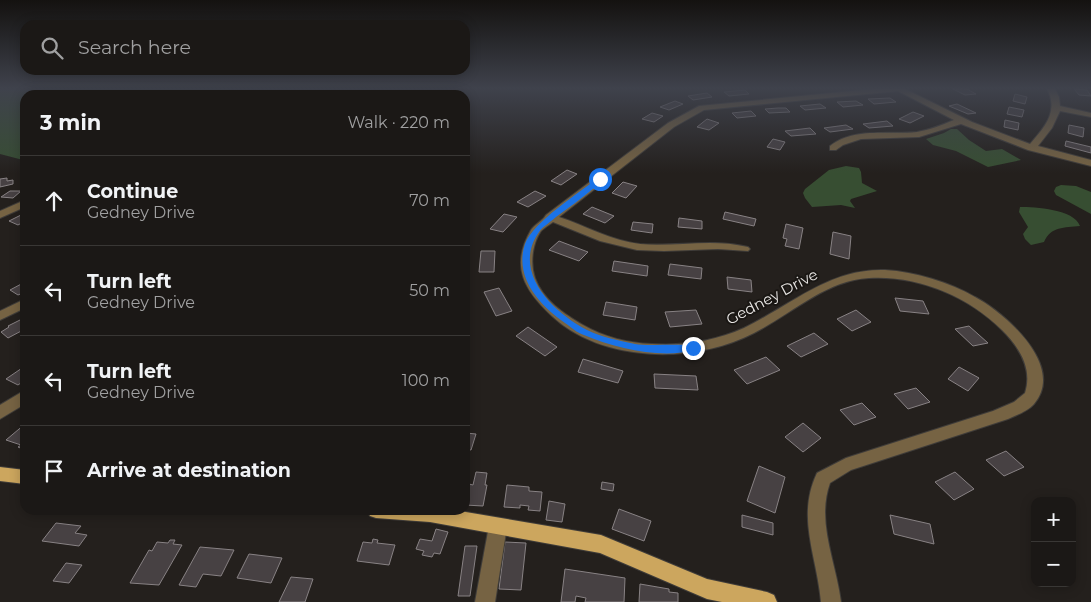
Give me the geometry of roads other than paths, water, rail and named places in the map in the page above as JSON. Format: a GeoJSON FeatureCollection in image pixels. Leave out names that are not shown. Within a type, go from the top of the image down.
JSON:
{"type":"FeatureCollection","features":[{"type":"Feature","properties":{"kind":"main road"},"geometry":{"type":"LineString","coordinates":[[0,474],[20,476]]}},
{"type":"Feature","properties":{"kind":"main road"},"geometry":{"type":"LineString","coordinates":[[436,515],[601,544],[706,589],[768,602]]}},
{"type":"Feature","properties":{"kind":"street","name":"Gedney Drive"},"geometry":{"type":"LineString","coordinates":[[685,117],[550,217],[537,229],[529,242],[525,260],[532,284],[550,309],[567,322],[585,333],[610,342],[636,348],[666,350],[693,348],[746,332],[837,281],[864,274],[884,274],[914,278],[939,285],[980,305],[994,314],[1027,350],[1034,369],[1035,386],[1027,402],[1002,414],[846,465],[823,478],[816,497],[815,522],[831,602]]}},
{"type":"Feature","properties":{"kind":"street"},"geometry":{"type":"LineString","coordinates":[[953,117],[1031,148],[1091,163]]}},
{"type":"Feature","properties":{"kind":"street"},"geometry":{"type":"LineString","coordinates":[[1031,148],[1053,117]]}},
{"type":"Feature","properties":{"kind":"street"},"geometry":{"type":"LineString","coordinates":[[833,148],[836,144],[851,139],[919,134],[960,121]]}},
{"type":"Feature","properties":{"kind":"street"},"geometry":{"type":"LineString","coordinates":[[0,215],[20,205]]}},
{"type":"Feature","properties":{"kind":"street"},"geometry":{"type":"LineString","coordinates":[[550,217],[604,238],[638,247],[730,245],[744,249]]}},
{"type":"Feature","properties":{"kind":"street"},"geometry":{"type":"LineString","coordinates":[[0,316],[20,306]]}},
{"type":"Feature","properties":{"kind":"street"},"geometry":{"type":"LineString","coordinates":[[0,413],[20,399]]}},
{"type":"Feature","properties":{"kind":"street"},"geometry":{"type":"LineString","coordinates":[[485,602],[498,526]]}}]}
